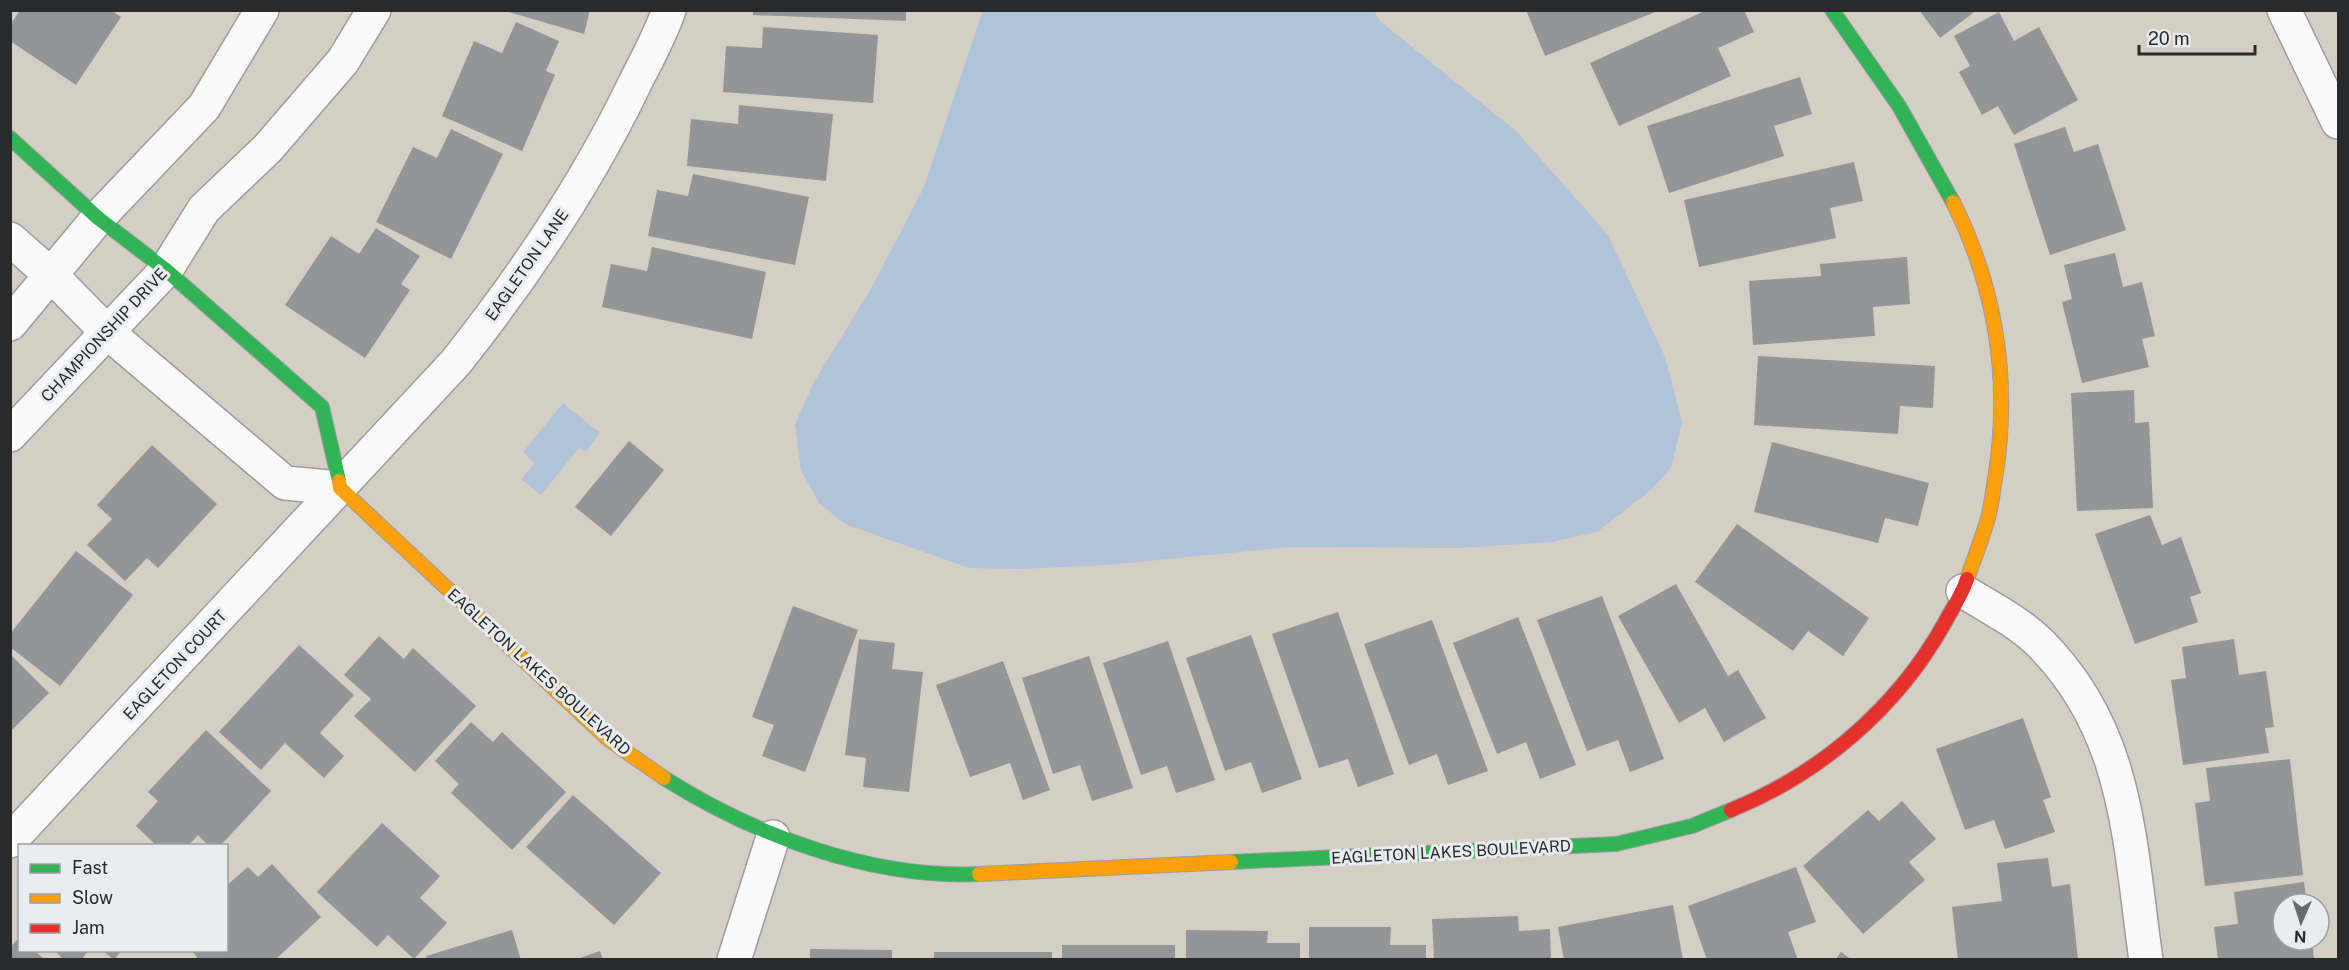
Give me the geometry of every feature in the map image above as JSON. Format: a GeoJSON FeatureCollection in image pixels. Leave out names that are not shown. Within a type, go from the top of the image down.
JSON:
{"type":"FeatureCollection","features":[{"type":"Feature","properties":{"kind":"street"},"geometry":{"type":"LineString","coordinates":[[10,324],[98,218],[204,107],[262,10]]}},
{"type":"Feature","properties":{"kind":"street","name":"CHAMPIONSHIP DRIVE"},"geometry":{"type":"LineString","coordinates":[[10,435],[166,270],[204,209],[283,130],[343,61],[374,10]]}},
{"type":"Feature","properties":{"kind":"street","name":"EAGLETON LANE"},"geometry":{"type":"LineString","coordinates":[[340,488],[456,362],[553,231],[609,137],[669,10]]}},
{"type":"Feature","properties":{"kind":"street","name":"EAGLETON LAKES BOULEVARD"},"geometry":{"type":"LineString","coordinates":[[340,488],[608,739],[650,771],[720,813],[773,837],[850,860],[903,870],[956,875],[1616,844],[1646,839],[1722,817],[1779,790],[1832,756],[1879,714],[1919,666],[1963,591],[1985,533],[1999,471],[2003,409],[1999,346],[1986,285],[1965,226],[1920,142],[1858,45],[1832,10]]}},
{"type":"Feature","properties":{"kind":"street"},"geometry":{"type":"LineString","coordinates":[[2284,10],[2338,122]]}},
{"type":"Feature","properties":{"kind":"street"},"geometry":{"type":"LineString","coordinates":[[10,138],[98,218],[166,270],[322,407],[340,488],[285,483],[107,332],[51,275],[10,239]]}},
{"type":"Feature","properties":{"kind":"street","name":"EAGLETON COURT"},"geometry":{"type":"LineString","coordinates":[[10,842],[340,488]]}},
{"type":"Feature","properties":{"kind":"street"},"geometry":{"type":"LineString","coordinates":[[1963,591],[2013,621],[2038,641],[2078,689],[2094,716],[2117,775],[2146,960]]}},
{"type":"Feature","properties":{"kind":"street"},"geometry":{"type":"LineString","coordinates":[[734,960],[773,837]]}},
{"type":"Feature","properties":{"kind":"shaded area"},"geometry":{"type":"Polygon","coordinates":[[[10,11],[2338,11],[2338,959],[11,959],[10,11]]]}},
{"type":"Feature","properties":{"kind":"water"},"geometry":{"type":"Polygon","coordinates":[[[983,10],[1374,11],[1380,21],[1516,131],[1608,235],[1665,357],[1682,422],[1671,468],[1651,490],[1597,532],[1552,542],[1459,548],[1291,547],[1107,565],[1019,569],[969,568],[845,524],[819,503],[801,470],[795,424],[814,382],[872,287],[924,187],[983,10]]]}},
{"type":"Feature","properties":{"kind":"water"},"geometry":{"type":"Polygon","coordinates":[[[563,403],[600,433],[586,451],[579,448],[541,495],[521,479],[535,463],[523,452],[563,403]]]}},
{"type":"Feature","properties":{"kind":"building"},"geometry":{"type":"Polygon","coordinates":[[[20,10],[111,10],[121,17],[76,85],[10,41],[10,25],[20,10]]]}},
{"type":"Feature","properties":{"kind":"building"},"geometry":{"type":"Polygon","coordinates":[[[502,10],[590,10],[584,34],[502,10]]]}},
{"type":"Feature","properties":{"kind":"building"},"geometry":{"type":"Polygon","coordinates":[[[753,10],[906,10],[906,21],[753,15],[753,10]]]}},
{"type":"Feature","properties":{"kind":"building"},"geometry":{"type":"Polygon","coordinates":[[[1526,10],[1658,10],[1658,11],[1545,56],[1526,10]]]}},
{"type":"Feature","properties":{"kind":"building"},"geometry":{"type":"Polygon","coordinates":[[[1707,10],[1744,10],[1754,32],[1718,48],[1731,76],[1619,126],[1590,63],[1707,10]]]}},
{"type":"Feature","properties":{"kind":"building"},"geometry":{"type":"Polygon","coordinates":[[[1919,10],[1977,10],[1940,38],[1919,10]]]}},
{"type":"Feature","properties":{"kind":"building"},"geometry":{"type":"Polygon","coordinates":[[[1999,12],[2014,41],[2039,27],[2078,100],[2014,135],[1998,106],[1982,115],[1959,72],[1970,66],[1954,36],[1999,12]]]}},
{"type":"Feature","properties":{"kind":"building"},"geometry":{"type":"Polygon","coordinates":[[[516,22],[559,41],[546,71],[555,75],[522,151],[442,116],[474,41],[502,53],[516,22]]]}},
{"type":"Feature","properties":{"kind":"building"},"geometry":{"type":"Polygon","coordinates":[[[763,27],[878,35],[873,103],[723,92],[726,46],[762,48],[763,27]]]}},
{"type":"Feature","properties":{"kind":"building"},"geometry":{"type":"Polygon","coordinates":[[[1800,77],[1812,114],[1774,126],[1784,156],[1669,193],[1647,126],[1800,77]]]}},
{"type":"Feature","properties":{"kind":"building"},"geometry":{"type":"Polygon","coordinates":[[[739,105],[833,114],[826,181],[687,166],[691,119],[738,124],[739,105]]]}},
{"type":"Feature","properties":{"kind":"building"},"geometry":{"type":"Polygon","coordinates":[[[2065,127],[2074,152],[2098,144],[2126,230],[2050,255],[2014,144],[2065,127]]]}},
{"type":"Feature","properties":{"kind":"building"},"geometry":{"type":"Polygon","coordinates":[[[451,129],[503,154],[451,259],[376,222],[413,147],[437,158],[451,129]]]}},
{"type":"Feature","properties":{"kind":"building"},"geometry":{"type":"Polygon","coordinates":[[[1854,162],[1863,201],[1830,208],[1836,238],[1699,267],[1684,200],[1854,162]]]}},
{"type":"Feature","properties":{"kind":"building"},"geometry":{"type":"Polygon","coordinates":[[[693,174],[809,197],[795,265],[648,236],[657,190],[688,196],[693,174]]]}},
{"type":"Feature","properties":{"kind":"building"},"geometry":{"type":"Polygon","coordinates":[[[376,228],[420,256],[401,284],[410,290],[365,358],[285,305],[331,236],[359,254],[376,228]]]}},
{"type":"Feature","properties":{"kind":"building"},"geometry":{"type":"Polygon","coordinates":[[[652,247],[766,272],[752,339],[602,307],[611,264],[647,271],[652,247]]]}},
{"type":"Feature","properties":{"kind":"building"},"geometry":{"type":"Polygon","coordinates":[[[2115,253],[2123,287],[2142,282],[2155,336],[2142,339],[2149,367],[2082,383],[2062,302],[2072,299],[2064,265],[2115,253]]]}},
{"type":"Feature","properties":{"kind":"building"},"geometry":{"type":"Polygon","coordinates":[[[1907,257],[1910,304],[1873,307],[1875,336],[1753,345],[1749,281],[1821,276],[1820,264],[1907,257]]]}},
{"type":"Feature","properties":{"kind":"building"},"geometry":{"type":"Polygon","coordinates":[[[1758,356],[1935,366],[1933,408],[1900,406],[1898,434],[1754,425],[1758,356]]]}},
{"type":"Feature","properties":{"kind":"building"},"geometry":{"type":"Polygon","coordinates":[[[2134,390],[2135,423],[2149,422],[2153,508],[2077,511],[2071,393],[2134,390]]]}},
{"type":"Feature","properties":{"kind":"building"},"geometry":{"type":"Polygon","coordinates":[[[629,441],[664,470],[611,536],[575,507],[629,441]]]}},
{"type":"Feature","properties":{"kind":"building"},"geometry":{"type":"Polygon","coordinates":[[[1772,442],[1929,483],[1918,526],[1885,518],[1878,543],[1754,512],[1772,442]]]}},
{"type":"Feature","properties":{"kind":"building"},"geometry":{"type":"Polygon","coordinates":[[[152,445],[217,504],[158,568],[147,558],[125,581],[87,545],[112,519],[97,505],[152,445]]]}},
{"type":"Feature","properties":{"kind":"building"},"geometry":{"type":"Polygon","coordinates":[[[2150,515],[2162,545],[2181,537],[2201,593],[2190,597],[2198,622],[2135,644],[2095,534],[2150,515]]]}},
{"type":"Feature","properties":{"kind":"building"},"geometry":{"type":"Polygon","coordinates":[[[1737,524],[1869,618],[1843,656],[1808,631],[1793,651],[1695,582],[1737,524]]]}},
{"type":"Feature","properties":{"kind":"building"},"geometry":{"type":"Polygon","coordinates":[[[76,551],[133,595],[60,686],[10,647],[10,634],[76,551]]]}},
{"type":"Feature","properties":{"kind":"building"},"geometry":{"type":"Polygon","coordinates":[[[1676,584],[1728,676],[1738,670],[1766,718],[1724,742],[1705,708],[1679,723],[1618,616],[1676,584]]]}},
{"type":"Feature","properties":{"kind":"building"},"geometry":{"type":"Polygon","coordinates":[[[1602,596],[1664,759],[1630,772],[1618,740],[1587,751],[1537,620],[1602,596]]]}},
{"type":"Feature","properties":{"kind":"building"},"geometry":{"type":"Polygon","coordinates":[[[793,606],[858,630],[805,772],[762,756],[774,725],[752,717],[793,606]]]}},
{"type":"Feature","properties":{"kind":"building"},"geometry":{"type":"Polygon","coordinates":[[[1338,612],[1394,774],[1358,787],[1348,759],[1319,768],[1272,634],[1338,612]]]}},
{"type":"Feature","properties":{"kind":"building"},"geometry":{"type":"Polygon","coordinates":[[[1518,617],[1576,765],[1540,779],[1526,742],[1497,754],[1453,643],[1518,617]]]}},
{"type":"Feature","properties":{"kind":"building"},"geometry":{"type":"Polygon","coordinates":[[[1432,620],[1488,771],[1448,785],[1437,754],[1409,765],[1364,644],[1432,620]]]}},
{"type":"Feature","properties":{"kind":"building"},"geometry":{"type":"Polygon","coordinates":[[[1251,635],[1302,779],[1262,793],[1251,762],[1225,771],[1186,658],[1251,635]]]}},
{"type":"Feature","properties":{"kind":"building"},"geometry":{"type":"Polygon","coordinates":[[[379,636],[404,659],[413,648],[476,706],[415,772],[354,716],[371,699],[344,675],[379,636]]]}},
{"type":"Feature","properties":{"kind":"building"},"geometry":{"type":"Polygon","coordinates":[[[859,639],[895,643],[892,669],[923,672],[909,792],[863,787],[866,758],[845,755],[859,639]]]}},
{"type":"Feature","properties":{"kind":"building"},"geometry":{"type":"Polygon","coordinates":[[[2234,639],[2239,675],[2266,671],[2274,727],[2265,728],[2269,753],[2183,765],[2171,680],[2186,678],[2182,647],[2234,639]]]}},
{"type":"Feature","properties":{"kind":"building"},"geometry":{"type":"Polygon","coordinates":[[[1168,641],[1215,780],[1176,793],[1167,766],[1141,775],[1103,663],[1168,641]]]}},
{"type":"Feature","properties":{"kind":"building"},"geometry":{"type":"Polygon","coordinates":[[[299,645],[354,695],[320,733],[344,756],[324,778],[285,743],[261,770],[219,732],[299,645]]]}},
{"type":"Feature","properties":{"kind":"building"},"geometry":{"type":"Polygon","coordinates":[[[10,654],[49,693],[10,732],[10,654]]]}},
{"type":"Feature","properties":{"kind":"building"},"geometry":{"type":"Polygon","coordinates":[[[1089,656],[1133,788],[1092,801],[1080,765],[1053,774],[1022,678],[1089,656]]]}},
{"type":"Feature","properties":{"kind":"building"},"geometry":{"type":"Polygon","coordinates":[[[1003,661],[1050,790],[1023,800],[1010,763],[970,777],[936,685],[1003,661]]]}},
{"type":"Feature","properties":{"kind":"building"},"geometry":{"type":"Polygon","coordinates":[[[2023,718],[2051,797],[2043,800],[2055,832],[2005,849],[1994,820],[1965,830],[1936,749],[2023,718]]]}},
{"type":"Feature","properties":{"kind":"building"},"geometry":{"type":"Polygon","coordinates":[[[471,722],[493,742],[502,732],[566,792],[512,850],[451,793],[459,784],[435,761],[471,722]]]}},
{"type":"Feature","properties":{"kind":"building"},"geometry":{"type":"Polygon","coordinates":[[[206,730],[271,791],[222,844],[207,844],[198,835],[190,844],[155,844],[136,826],[158,801],[148,792],[206,730]]]}},
{"type":"Feature","properties":{"kind":"building"},"geometry":{"type":"Polygon","coordinates":[[[2290,759],[2303,875],[2205,886],[2195,803],[2210,801],[2206,768],[2290,759]]]}},
{"type":"Feature","properties":{"kind":"building"},"geometry":{"type":"Polygon","coordinates":[[[573,795],[661,873],[614,925],[526,847],[573,795]]]}},
{"type":"Feature","properties":{"kind":"building"},"geometry":{"type":"Polygon","coordinates":[[[1902,801],[1936,839],[1909,862],[1925,880],[1863,934],[1803,866],[1868,810],[1879,821],[1902,801]]]}},
{"type":"Feature","properties":{"kind":"building"},"geometry":{"type":"Polygon","coordinates":[[[382,823],[440,876],[420,898],[447,923],[414,959],[388,935],[377,947],[317,892],[382,823]]]}},
{"type":"Feature","properties":{"kind":"building"},"geometry":{"type":"Polygon","coordinates":[[[2048,858],[2052,887],[2070,884],[2078,960],[1958,960],[1952,907],[2002,901],[1997,863],[2048,858]]]}},
{"type":"Feature","properties":{"kind":"building"},"geometry":{"type":"Polygon","coordinates":[[[272,864],[321,917],[275,960],[199,960],[193,952],[228,952],[228,884],[248,867],[258,877],[272,864]]]}},
{"type":"Feature","properties":{"kind":"building"},"geometry":{"type":"Polygon","coordinates":[[[1796,867],[1816,922],[1788,932],[1798,960],[1707,960],[1688,906],[1796,867]]]}},
{"type":"Feature","properties":{"kind":"building"},"geometry":{"type":"Polygon","coordinates":[[[2304,882],[2305,892],[2271,892],[2271,952],[2313,952],[2314,960],[2218,960],[2214,927],[2238,924],[2234,892],[2304,882]]]}},
{"type":"Feature","properties":{"kind":"building"},"geometry":{"type":"Polygon","coordinates":[[[1673,905],[1683,960],[1564,960],[1558,927],[1673,905]]]}},
{"type":"Feature","properties":{"kind":"building"},"geometry":{"type":"Polygon","coordinates":[[[1518,916],[1519,931],[1550,929],[1551,960],[1434,960],[1432,919],[1518,916]]]}},
{"type":"Feature","properties":{"kind":"building"},"geometry":{"type":"Polygon","coordinates":[[[1309,927],[1391,927],[1390,945],[1426,945],[1426,960],[1309,960],[1309,927]]]}},
{"type":"Feature","properties":{"kind":"building"},"geometry":{"type":"Polygon","coordinates":[[[512,930],[521,960],[427,960],[426,956],[512,930]]]}},
{"type":"Feature","properties":{"kind":"building"},"geometry":{"type":"Polygon","coordinates":[[[1186,930],[1268,931],[1267,943],[1300,943],[1300,960],[1186,960],[1186,930]]]}},
{"type":"Feature","properties":{"kind":"building"},"geometry":{"type":"Polygon","coordinates":[[[18,939],[18,952],[36,952],[45,960],[10,960],[10,947],[18,939]]]}},
{"type":"Feature","properties":{"kind":"building"},"geometry":{"type":"Polygon","coordinates":[[[1062,945],[1175,945],[1175,960],[1062,960],[1062,945]]]}},
{"type":"Feature","properties":{"kind":"building"},"geometry":{"type":"Polygon","coordinates":[[[810,949],[892,950],[892,960],[810,960],[810,949]]]}},
{"type":"Feature","properties":{"kind":"building"},"geometry":{"type":"Polygon","coordinates":[[[600,951],[603,960],[577,960],[577,959],[600,951]]]}},
{"type":"Feature","properties":{"kind":"building"},"geometry":{"type":"Polygon","coordinates":[[[56,952],[87,952],[81,960],[64,960],[56,952]]]}},
{"type":"Feature","properties":{"kind":"building"},"geometry":{"type":"Polygon","coordinates":[[[104,952],[120,952],[114,960],[104,952]]]}},
{"type":"Feature","properties":{"kind":"building"},"geometry":{"type":"Polygon","coordinates":[[[934,952],[1052,952],[1052,960],[934,960],[934,952]]]}},
{"type":"Feature","properties":{"kind":"building"},"geometry":{"type":"Polygon","coordinates":[[[1841,952],[1852,960],[1835,960],[1841,952]]]}},
{"type":"Feature","properties":{"kind":"traffic: fast"},"geometry":{"type":"LineString","coordinates":[[1832,10],[1899,106],[1953,202]]}},
{"type":"Feature","properties":{"kind":"traffic: fast"},"geometry":{"type":"LineString","coordinates":[[10,138],[98,218],[166,270],[322,407],[339,481]]}},
{"type":"Feature","properties":{"kind":"traffic: fast"},"geometry":{"type":"LineString","coordinates":[[664,778],[736,818],[815,849],[856,861],[897,869],[938,874],[979,874]]}},
{"type":"Feature","properties":{"kind":"traffic: fast"},"geometry":{"type":"LineString","coordinates":[[1231,862],[1616,844],[1692,826],[1731,810]]}},
{"type":"Feature","properties":{"kind":"traffic: slow"},"geometry":{"type":"LineString","coordinates":[[1953,202],[1980,267],[1996,334],[2000,368],[2000,438],[1991,507],[1967,579]]}},
{"type":"Feature","properties":{"kind":"traffic: slow"},"geometry":{"type":"LineString","coordinates":[[339,481],[340,488],[608,739],[664,778]]}},
{"type":"Feature","properties":{"kind":"traffic: slow"},"geometry":{"type":"LineString","coordinates":[[979,874],[1231,862]]}},
{"type":"Feature","properties":{"kind":"traffic: jam"},"geometry":{"type":"LineString","coordinates":[[1731,810],[1795,778],[1853,735],[1879,710],[1925,655],[1957,602],[1967,579]]}}]}
